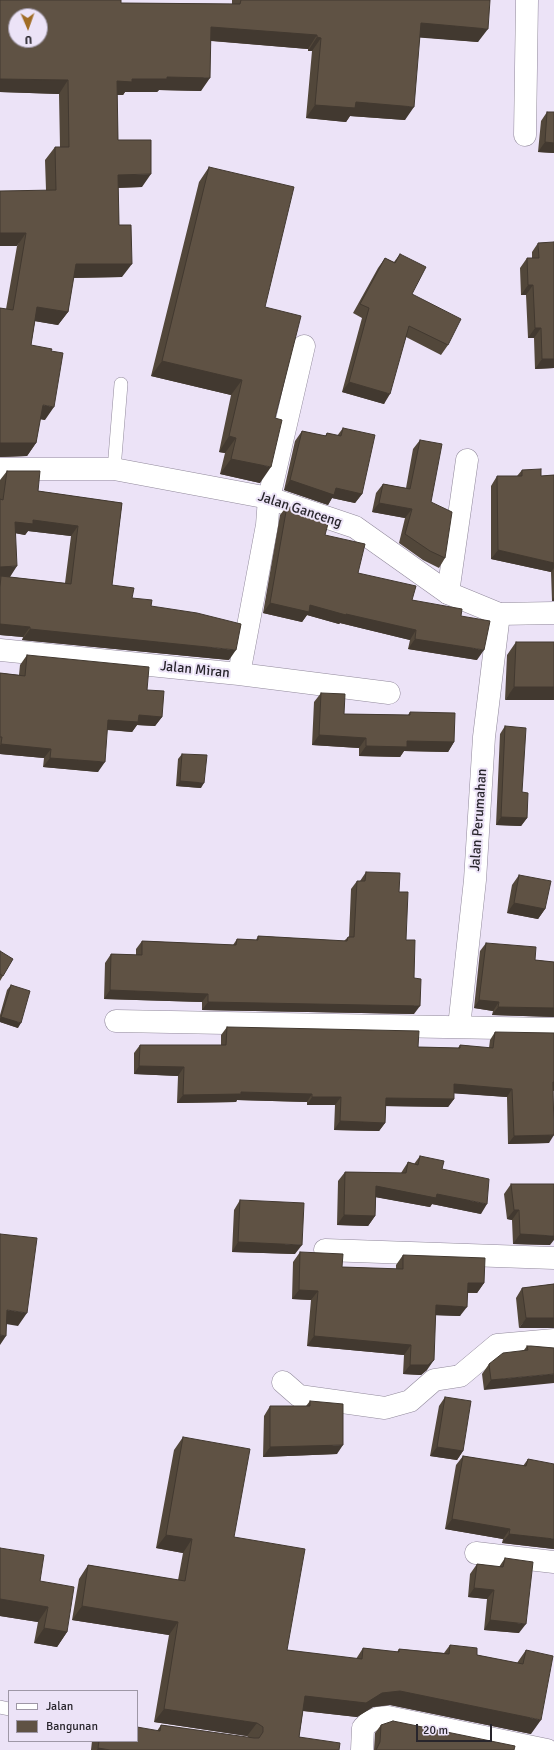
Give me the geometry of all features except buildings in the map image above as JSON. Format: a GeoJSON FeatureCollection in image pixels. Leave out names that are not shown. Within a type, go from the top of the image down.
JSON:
{"type":"FeatureCollection","features":[{"type":"Feature","properties":{"kind":"street"},"geometry":{"type":"LineString","coordinates":[[525,135],[527,0]]}},
{"type":"Feature","properties":{"kind":"street"},"geometry":{"type":"LineString","coordinates":[[239,674],[267,525],[269,498],[304,346]]}},
{"type":"Feature","properties":{"kind":"street"},"geometry":{"type":"LineString","coordinates":[[448,593],[467,460]]}},
{"type":"Feature","properties":{"kind":"street","name":"Jalan Ganceng"},"geometry":{"type":"LineString","coordinates":[[0,469],[114,469],[269,498],[355,527],[448,593],[499,614],[554,613]]}},
{"type":"Feature","properties":{"kind":"street","name":"Jalan Perumahan"},"geometry":{"type":"LineString","coordinates":[[459,1026],[475,880],[484,737],[499,614]]}},
{"type":"Feature","properties":{"kind":"street","name":"Jalan Miran"},"geometry":{"type":"LineString","coordinates":[[0,650],[239,674],[389,693]]}},
{"type":"Feature","properties":{"kind":"street"},"geometry":{"type":"LineString","coordinates":[[116,1021],[459,1026],[554,1029]]}},
{"type":"Feature","properties":{"kind":"street"},"geometry":{"type":"LineString","coordinates":[[325,1250],[554,1258]]}},
{"type":"Feature","properties":{"kind":"street"},"geometry":{"type":"LineString","coordinates":[[283,1382],[299,1396],[385,1408],[410,1401],[434,1380],[460,1376],[498,1345],[554,1340]]}},
{"type":"Feature","properties":{"kind":"street"},"geometry":{"type":"LineString","coordinates":[[476,1553],[554,1562]]}},
{"type":"Feature","properties":{"kind":"street"},"geometry":{"type":"LineString","coordinates":[[362,1750],[364,1728],[373,1720],[388,1717],[547,1750]]}},
{"type":"Feature","properties":{"kind":"lane"},"geometry":{"type":"LineString","coordinates":[[114,469],[121,384]]}}]}
